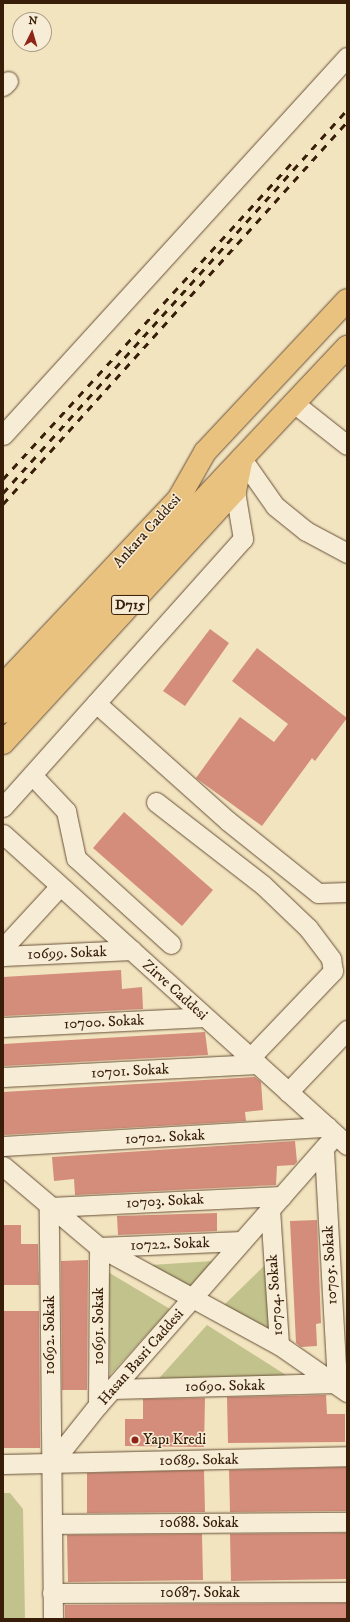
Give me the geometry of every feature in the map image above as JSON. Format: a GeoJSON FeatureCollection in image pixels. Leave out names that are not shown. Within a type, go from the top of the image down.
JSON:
{"type":"FeatureCollection","features":[{"type":"Feature","properties":{"kind":"highway","name":"Ankara Caddesi"},"geometry":{"type":"LineString","coordinates":[[3,684],[179,498],[205,452],[347,300]]}},
{"type":"Feature","properties":{"kind":"highway","name":"Ankara Caddesi"},"geometry":{"type":"LineString","coordinates":[[3,712],[200,501],[295,404],[347,347]]}},
{"type":"Feature","properties":{"kind":"highway"},"geometry":{"type":"LineString","coordinates":[[3,663],[205,452]]}},
{"type":"Feature","properties":{"kind":"highway"},"geometry":{"type":"LineString","coordinates":[[235,492],[242,459]]}},
{"type":"Feature","properties":{"kind":"highway","name":"D715"},"geometry":{"type":"LineString","coordinates":[[3,743],[235,492]]}},
{"type":"Feature","properties":{"kind":"street"},"geometry":{"type":"LineString","coordinates":[[3,435],[347,57]]}},
{"type":"Feature","properties":{"kind":"street"},"geometry":{"type":"LineString","coordinates":[[295,404],[347,445]]}},
{"type":"Feature","properties":{"kind":"street"},"geometry":{"type":"LineString","coordinates":[[242,459],[276,506],[306,531],[347,553]]}},
{"type":"Feature","properties":{"kind":"street"},"geometry":{"type":"LineString","coordinates":[[3,808],[243,539],[235,492]]}},
{"type":"Feature","properties":{"kind":"street"},"geometry":{"type":"LineString","coordinates":[[96,703],[228,821],[318,893],[347,892]]}},
{"type":"Feature","properties":{"kind":"street"},"geometry":{"type":"LineString","coordinates":[[32,775],[66,811],[76,858],[171,944]]}},
{"type":"Feature","properties":{"kind":"street"},"geometry":{"type":"LineString","coordinates":[[156,802],[263,885],[308,928],[331,959],[333,971],[254,1061]]}},
{"type":"Feature","properties":{"kind":"street","name":"Zirve Caddesi"},"geometry":{"type":"LineString","coordinates":[[3,834],[288,1092],[333,1139]]}},
{"type":"Feature","properties":{"kind":"street"},"geometry":{"type":"LineString","coordinates":[[3,948],[60,886]]}},
{"type":"Feature","properties":{"kind":"street","name":"10699. Sokak"},"geometry":{"type":"LineString","coordinates":[[3,956],[132,950]]}},
{"type":"Feature","properties":{"kind":"street","name":"10700. Sokak"},"geometry":{"type":"LineString","coordinates":[[3,1027],[205,1017]]}},
{"type":"Feature","properties":{"kind":"street"},"geometry":{"type":"LineString","coordinates":[[288,1092],[347,1030]]}},
{"type":"Feature","properties":{"kind":"street","name":"10701. Sokak"},"geometry":{"type":"LineString","coordinates":[[3,1077],[254,1061]]}},
{"type":"Feature","properties":{"kind":"street","name":"10702. Sokak"},"geometry":{"type":"LineString","coordinates":[[3,1146],[333,1139]]}},
{"type":"Feature","properties":{"kind":"street","name":"Hasan Basri Caddesi"},"geometry":{"type":"LineString","coordinates":[[51,1464],[98,1405],[333,1139]]}},
{"type":"Feature","properties":{"kind":"street","name":"10705. Sokak"},"geometry":{"type":"LineString","coordinates":[[333,1139],[342,1388]]}},
{"type":"Feature","properties":{"kind":"street"},"geometry":{"type":"LineString","coordinates":[[3,1166],[49,1207],[99,1247],[191,1299],[279,1345]]}},
{"type":"Feature","properties":{"kind":"street","name":"10703. Sokak"},"geometry":{"type":"LineString","coordinates":[[49,1207],[276,1203]]}},
{"type":"Feature","properties":{"kind":"street","name":"10704. Sokak"},"geometry":{"type":"LineString","coordinates":[[276,1203],[279,1345],[342,1388]]}},
{"type":"Feature","properties":{"kind":"street","name":"10692. Sokak"},"geometry":{"type":"LineString","coordinates":[[49,1207],[51,1464]]}},
{"type":"Feature","properties":{"kind":"street","name":"10722. Sokak"},"geometry":{"type":"LineString","coordinates":[[99,1247],[242,1241]]}},
{"type":"Feature","properties":{"kind":"street","name":"10691. Sokak"},"geometry":{"type":"LineString","coordinates":[[98,1405],[99,1247]]}},
{"type":"Feature","properties":{"kind":"street","name":"10690. Sokak"},"geometry":{"type":"LineString","coordinates":[[112,1389],[342,1388]]}},
{"type":"Feature","properties":{"kind":"street","name":"10689. Sokak"},"geometry":{"type":"LineString","coordinates":[[3,1464],[347,1456]]}},
{"type":"Feature","properties":{"kind":"street"},"geometry":{"type":"LineString","coordinates":[[51,1464],[52,1619]]}},
{"type":"Feature","properties":{"kind":"street","name":"10688. Sokak"},"geometry":{"type":"LineString","coordinates":[[52,1524],[347,1522]]}},
{"type":"Feature","properties":{"kind":"street","name":"10687. Sokak"},"geometry":{"type":"LineString","coordinates":[[52,1593],[347,1592]]}},
{"type":"Feature","properties":{"kind":"green space"},"geometry":{"type":"Polygon","coordinates":[[[213,1261],[191,1291],[151,1265],[213,1261]]]}},
{"type":"Feature","properties":{"kind":"green space"},"geometry":{"type":"Polygon","coordinates":[[[267,1263],[270,1336],[223,1306],[267,1263]]]}},
{"type":"Feature","properties":{"kind":"green space"},"geometry":{"type":"Polygon","coordinates":[[[108,1272],[170,1309],[110,1375],[108,1272]]]}},
{"type":"Feature","properties":{"kind":"green space"},"geometry":{"type":"Polygon","coordinates":[[[207,1325],[297,1382],[153,1385],[207,1325]]]}},
{"type":"Feature","properties":{"kind":"green space"},"geometry":{"type":"Polygon","coordinates":[[[3,1493],[10,1493],[23,1509],[25,1619],[3,1619],[3,1493]]]}},
{"type":"Feature","properties":{"kind":"building"},"geometry":{"type":"Polygon","coordinates":[[[210,629],[229,643],[185,706],[163,691],[210,629]]]}},
{"type":"Feature","properties":{"kind":"building"},"geometry":{"type":"Polygon","coordinates":[[[257,648],[347,718],[315,761],[312,758],[262,826],[196,778],[240,717],[274,742],[288,724],[232,681],[257,648]]]}},
{"type":"Feature","properties":{"kind":"building"},"geometry":{"type":"Polygon","coordinates":[[[124,812],[213,890],[182,926],[93,848],[124,812]]]}},
{"type":"Feature","properties":{"kind":"building"},"geometry":{"type":"Polygon","coordinates":[[[121,970],[122,989],[142,987],[143,1009],[3,1016],[3,977],[121,970]]]}},
{"type":"Feature","properties":{"kind":"building"},"geometry":{"type":"Polygon","coordinates":[[[205,1032],[208,1055],[3,1066],[3,1044],[205,1032]]]}},
{"type":"Feature","properties":{"kind":"building"},"geometry":{"type":"Polygon","coordinates":[[[255,1077],[261,1082],[263,1110],[245,1112],[246,1121],[3,1135],[3,1092],[255,1077]]]}},
{"type":"Feature","properties":{"kind":"building"},"geometry":{"type":"Polygon","coordinates":[[[295,1141],[297,1162],[294,1165],[277,1166],[276,1185],[75,1195],[74,1179],[54,1181],[52,1157],[295,1141]]]}},
{"type":"Feature","properties":{"kind":"building"},"geometry":{"type":"Polygon","coordinates":[[[217,1213],[217,1231],[118,1235],[117,1216],[217,1213]]]}},
{"type":"Feature","properties":{"kind":"building"},"geometry":{"type":"Polygon","coordinates":[[[317,1220],[321,1323],[316,1324],[317,1346],[301,1347],[296,1343],[290,1221],[317,1220]]]}},
{"type":"Feature","properties":{"kind":"building"},"geometry":{"type":"Polygon","coordinates":[[[3,1225],[21,1225],[21,1244],[38,1244],[39,1285],[3,1285],[3,1225]]]}},
{"type":"Feature","properties":{"kind":"building"},"geometry":{"type":"Polygon","coordinates":[[[88,1260],[87,1390],[62,1390],[61,1261],[88,1260]]]}},
{"type":"Feature","properties":{"kind":"building"},"geometry":{"type":"Polygon","coordinates":[[[3,1311],[39,1311],[40,1448],[3,1448],[3,1311]]]}},
{"type":"Feature","properties":{"kind":"building"},"geometry":{"type":"Polygon","coordinates":[[[326,1395],[327,1414],[345,1414],[345,1442],[228,1443],[227,1397],[326,1395]]]}},
{"type":"Feature","properties":{"kind":"building"},"geometry":{"type":"Polygon","coordinates":[[[205,1398],[204,1447],[125,1446],[125,1419],[143,1419],[143,1399],[205,1398]]]}},
{"type":"Feature","properties":{"kind":"building"},"geometry":{"type":"Polygon","coordinates":[[[347,1467],[347,1511],[230,1512],[229,1470],[347,1467]]]}},
{"type":"Feature","properties":{"kind":"building"},"geometry":{"type":"Polygon","coordinates":[[[204,1470],[205,1512],[87,1513],[87,1473],[204,1470]]]}},
{"type":"Feature","properties":{"kind":"building"},"geometry":{"type":"Polygon","coordinates":[[[347,1533],[347,1579],[231,1581],[230,1534],[347,1533]]]}},
{"type":"Feature","properties":{"kind":"building"},"geometry":{"type":"Polygon","coordinates":[[[202,1534],[203,1580],[68,1582],[67,1535],[202,1534]]]}},
{"type":"Feature","properties":{"kind":"building"},"geometry":{"type":"Polygon","coordinates":[[[347,1603],[347,1619],[65,1619],[65,1605],[347,1603]]]}},
{"type":"Feature","properties":{"kind":"railway"},"geometry":{"type":"LineString","coordinates":[[3,493],[347,110]]}},
{"type":"Feature","properties":{"kind":"railway"},"geometry":{"type":"LineString","coordinates":[[3,504],[347,122]]}},
{"type":"Feature","properties":{"kind":"railway"},"geometry":{"type":"LineString","coordinates":[[3,479],[292,163]]}},
{"type":"Feature","properties":{"kind":"place","name":"Yapı Kredi"},"geometry":{"type":"Point","coordinates":[135,1440]}}]}
